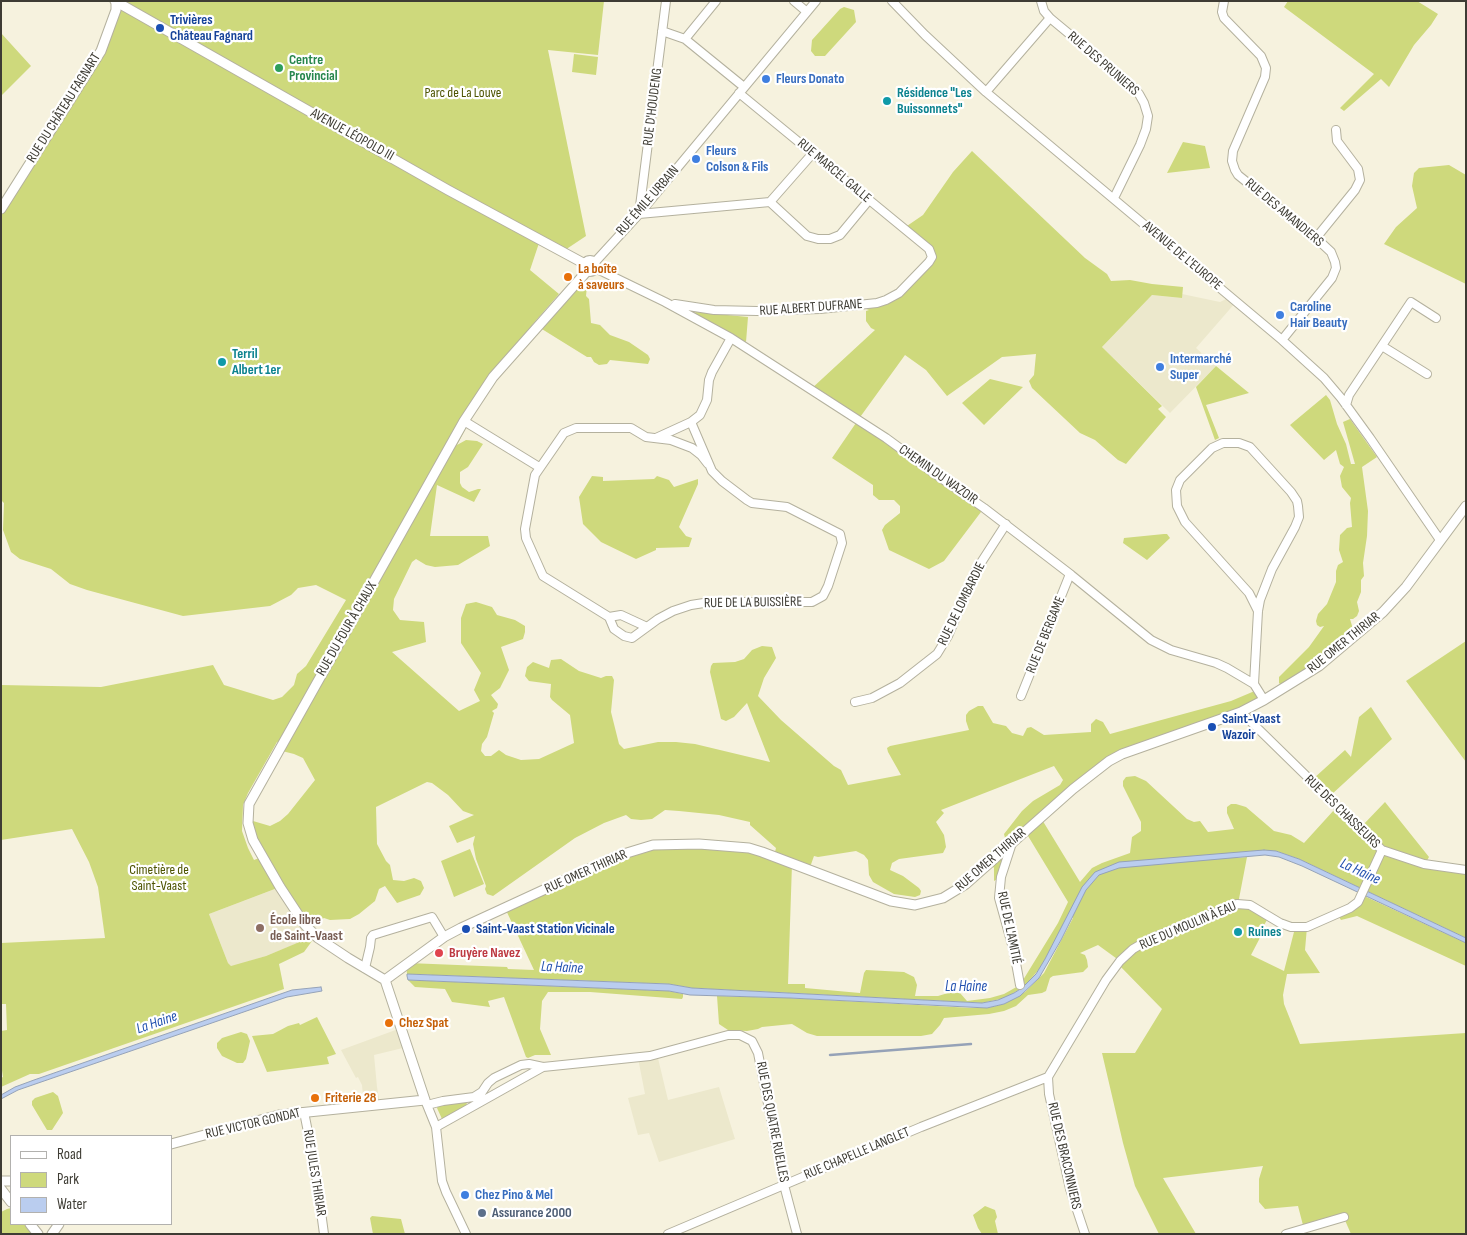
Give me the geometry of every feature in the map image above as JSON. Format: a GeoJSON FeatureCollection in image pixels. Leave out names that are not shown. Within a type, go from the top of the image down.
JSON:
{"type":"FeatureCollection","features":[{"type":"Feature","properties":{"kind":"street","name":"RUE D'HOUDENG"},"geometry":{"type":"LineString","coordinates":[[639,214],[666,1]]}},
{"type":"Feature","properties":{"kind":"street"},"geometry":{"type":"LineString","coordinates":[[662,31],[685,39],[716,1]]}},
{"type":"Feature","properties":{"kind":"street"},"geometry":{"type":"LineString","coordinates":[[794,1],[807,12]]}},
{"type":"Feature","properties":{"kind":"street","name":"RUE ÉMILE URBAIN"},"geometry":{"type":"LineString","coordinates":[[591,266],[639,214],[816,1]]}},
{"type":"Feature","properties":{"kind":"street","name":"AVENUE DE L'EUROPE"},"geometry":{"type":"LineString","coordinates":[[892,1],[986,92],[1282,340],[1324,378],[1346,405],[1440,540]]}},
{"type":"Feature","properties":{"kind":"street"},"geometry":{"type":"LineString","coordinates":[[986,92],[1050,18],[1044,11],[1041,1]]}},
{"type":"Feature","properties":{"kind":"street","name":"RUE DES AMANDIERS"},"geometry":{"type":"LineString","coordinates":[[1224,1],[1224,18],[1261,56],[1266,68],[1265,77],[1233,151],[1233,165],[1238,175],[1316,238],[1334,257],[1336,268],[1282,340]]}},
{"type":"Feature","properties":{"kind":"street","name":"RUE DU CHÂTEAU FAGNART"},"geometry":{"type":"LineString","coordinates":[[1,209],[101,50],[116,10],[117,2]]}},
{"type":"Feature","properties":{"kind":"street","name":"AVENUE LÉOPOLD III"},"geometry":{"type":"LineString","coordinates":[[117,2],[448,190],[591,266]]}},
{"type":"Feature","properties":{"kind":"street","name":"RUE DES PRUNIERS"},"geometry":{"type":"LineString","coordinates":[[1050,18],[1132,86],[1144,104],[1148,116],[1146,129],[1114,198]]}},
{"type":"Feature","properties":{"kind":"street","name":"RUE MARCEL GALLE"},"geometry":{"type":"LineString","coordinates":[[685,39],[813,153],[929,249]]}},
{"type":"Feature","properties":{"kind":"street"},"geometry":{"type":"LineString","coordinates":[[1316,238],[1355,190],[1360,180],[1358,169],[1337,141],[1336,130]]}},
{"type":"Feature","properties":{"kind":"street"},"geometry":{"type":"LineString","coordinates":[[639,214],[770,202],[813,153]]}},
{"type":"Feature","properties":{"kind":"street"},"geometry":{"type":"LineString","coordinates":[[770,202],[807,236],[812,239],[824,239],[840,235],[869,200]]}},
{"type":"Feature","properties":{"kind":"street","name":"RUE ALBERT DUFRANE"},"geometry":{"type":"LineString","coordinates":[[665,302],[699,308],[757,312],[820,309],[877,303],[899,293],[911,281],[932,257],[929,249]]}},
{"type":"Feature","properties":{"kind":"street","name":"CHEMIN DU WAZOIR"},"geometry":{"type":"LineString","coordinates":[[591,266],[665,302],[731,338],[886,438],[1006,524],[1151,640],[1171,650],[1216,663],[1254,684],[1264,700]]}},
{"type":"Feature","properties":{"kind":"street","name":"RUE DU FOUR À CHAUX"},"geometry":{"type":"LineString","coordinates":[[385,980],[318,938],[305,925],[253,840],[248,823],[248,809],[256,790],[464,421],[492,376],[591,266]]}},
{"type":"Feature","properties":{"kind":"street"},"geometry":{"type":"LineString","coordinates":[[1346,405],[1349,396],[1411,302],[1436,318]]}},
{"type":"Feature","properties":{"kind":"street"},"geometry":{"type":"LineString","coordinates":[[656,438],[691,422],[700,414],[706,404],[710,376],[731,338]]}},
{"type":"Feature","properties":{"kind":"street"},"geometry":{"type":"LineString","coordinates":[[1382,346],[1427,374]]}},
{"type":"Feature","properties":{"kind":"street"},"geometry":{"type":"LineString","coordinates":[[464,421],[539,467]]}},
{"type":"Feature","properties":{"kind":"street","name":"RUE DE LA BUISSIÈRE"},"geometry":{"type":"LineString","coordinates":[[691,422],[712,471],[747,500],[758,504],[782,505],[840,534],[842,543],[823,596],[812,602],[704,603],[673,611],[647,626],[636,637],[629,638],[614,629],[609,617],[546,578],[538,566],[526,538],[525,529],[535,475],[560,436],[572,429],[632,428],[646,437],[681,443],[692,448],[708,464]]}},
{"type":"Feature","properties":{"kind":"street"},"geometry":{"type":"LineString","coordinates":[[1254,684],[1258,611],[1268,577],[1298,521],[1298,506],[1291,492],[1250,447],[1239,443],[1223,443],[1212,448],[1180,480],[1176,490],[1177,506],[1186,522],[1248,593],[1258,611]]}},
{"type":"Feature","properties":{"kind":"street","name":"RUE OMER THIRIAR"},"geometry":{"type":"LineString","coordinates":[[385,980],[444,937],[461,928],[617,856],[653,845],[699,844],[755,850],[891,901],[915,905],[934,901],[954,892],[1109,761],[1122,754],[1241,712],[1319,666],[1383,612],[1406,587],[1466,506]]}},
{"type":"Feature","properties":{"kind":"street","name":"RUE DE LOMBARDIE"},"geometry":{"type":"LineString","coordinates":[[855,702],[872,698],[900,683],[937,654],[948,636],[975,572],[1006,524]]}},
{"type":"Feature","properties":{"kind":"street","name":"RUE DE BERGAME"},"geometry":{"type":"LineString","coordinates":[[1021,696],[1070,574]]}},
{"type":"Feature","properties":{"kind":"street","name":"RUE DE LA BUISSIÈRE"},"geometry":{"type":"LineString","coordinates":[[609,617],[620,614],[647,626]]}},
{"type":"Feature","properties":{"kind":"street","name":"RUE DES CHASSEURS"},"geometry":{"type":"LineString","coordinates":[[1241,712],[1382,850],[1424,864],[1466,870]]}},
{"type":"Feature","properties":{"kind":"street","name":"RUE DE L'AMITIÉ"},"geometry":{"type":"LineString","coordinates":[[1012,843],[1001,877],[999,898],[1014,952],[1020,985]]}},
{"type":"Feature","properties":{"kind":"street","name":"RUE DU MOULIN À EAU"},"geometry":{"type":"LineString","coordinates":[[1048,1077],[1100,989],[1120,961],[1133,949],[1150,939],[1237,904],[1250,905],[1290,927],[1307,927],[1356,905],[1361,898],[1382,850]]}},
{"type":"Feature","properties":{"kind":"street"},"geometry":{"type":"LineString","coordinates":[[365,968],[373,935],[432,917],[444,937]]}},
{"type":"Feature","properties":{"kind":"street"},"geometry":{"type":"LineString","coordinates":[[385,980],[436,1127],[442,1180],[466,1234]]}},
{"type":"Feature","properties":{"kind":"street","name":"RUE DES QUATRE RUELLES"},"geometry":{"type":"LineString","coordinates":[[543,1067],[636,1058],[728,1035],[740,1035],[752,1041],[758,1053],[784,1185],[797,1234]]}},
{"type":"Feature","properties":{"kind":"street"},"geometry":{"type":"LineString","coordinates":[[426,1102],[474,1096],[482,1092],[490,1081],[514,1067],[529,1064],[543,1067]]}},
{"type":"Feature","properties":{"kind":"street"},"geometry":{"type":"LineString","coordinates":[[436,1127],[543,1067]]}},
{"type":"Feature","properties":{"kind":"street","name":"RUE CHAPELLE LANGLET"},"geometry":{"type":"LineString","coordinates":[[668,1234],[914,1130],[1048,1077]]}},
{"type":"Feature","properties":{"kind":"street","name":"RUE DES BRACONNIERS"},"geometry":{"type":"LineString","coordinates":[[1048,1077],[1049,1094],[1070,1189],[1085,1234]]}},
{"type":"Feature","properties":{"kind":"street","name":"RUE VICTOR GONDAT"},"geometry":{"type":"LineString","coordinates":[[172,1144],[267,1117],[304,1112],[426,1102]]}},
{"type":"Feature","properties":{"kind":"street","name":"RUE JULES THIRIAR"},"geometry":{"type":"LineString","coordinates":[[304,1112],[315,1167],[324,1234]]}},
{"type":"Feature","properties":{"kind":"street"},"geometry":{"type":"LineString","coordinates":[[1,1189],[10,1201]]}},
{"type":"Feature","properties":{"kind":"street"},"geometry":{"type":"LineString","coordinates":[[1286,1234],[1344,1217]]}},
{"type":"Feature","properties":{"kind":"shaded area"},"geometry":{"type":"Polygon","coordinates":[[[1182,294],[1220,302],[1230,297],[1236,302],[1196,348],[1216,366],[1170,413],[1102,347],[1152,295],[1182,298],[1182,294]]]}},
{"type":"Feature","properties":{"kind":"shaded area","name":"École libre de Saint-Vaast"},"geometry":{"type":"Polygon","coordinates":[[[280,887],[315,936],[266,956],[231,967],[209,914],[280,887]]]}},
{"type":"Feature","properties":{"kind":"shaded area"},"geometry":{"type":"Polygon","coordinates":[[[401,1028],[407,1047],[374,1055],[380,1104],[364,1106],[362,1085],[358,1077],[356,1078],[341,1050],[401,1028]]]}},
{"type":"Feature","properties":{"kind":"shaded area"},"geometry":{"type":"Polygon","coordinates":[[[657,1054],[668,1100],[719,1087],[735,1139],[659,1162],[649,1133],[638,1135],[628,1098],[645,1094],[638,1058],[657,1054]]]}},
{"type":"Feature","properties":{"kind":"green space"},"geometry":{"type":"Polygon","coordinates":[[[116,1],[604,1],[598,55],[548,50],[586,236],[568,248],[565,253],[540,240],[530,270],[559,294],[532,325],[535,328],[493,377],[457,445],[466,440],[477,441],[483,444],[468,467],[460,472],[462,487],[469,492],[481,489],[474,502],[437,485],[430,536],[488,536],[490,546],[458,565],[435,567],[426,565],[416,559],[412,562],[394,599],[393,610],[400,620],[424,622],[426,642],[392,652],[459,711],[480,701],[474,690],[481,673],[461,643],[461,618],[466,604],[476,602],[492,607],[497,615],[515,620],[525,626],[523,639],[501,647],[509,670],[500,688],[491,695],[498,704],[497,708],[492,711],[494,713],[487,737],[482,744],[481,751],[485,756],[491,756],[499,750],[506,755],[521,760],[539,759],[574,743],[570,715],[550,697],[551,684],[529,681],[525,676],[527,667],[533,662],[549,668],[551,660],[561,659],[579,671],[601,678],[612,676],[614,680],[611,712],[619,744],[624,749],[658,742],[676,742],[695,744],[770,762],[747,703],[734,717],[726,721],[721,719],[710,672],[713,663],[735,662],[744,659],[752,650],[762,646],[772,647],[776,658],[764,678],[758,696],[781,720],[841,770],[848,785],[901,775],[887,748],[969,730],[966,715],[978,706],[983,706],[993,723],[1006,726],[1012,733],[1023,736],[1027,728],[1031,727],[1044,735],[1091,732],[1091,724],[1096,719],[1103,722],[1110,734],[1231,701],[1257,690],[1264,700],[1122,754],[1041,818],[1080,882],[1092,868],[1130,853],[1132,837],[1141,831],[1141,822],[1123,786],[1123,781],[1126,777],[1135,776],[1146,781],[1187,819],[1194,822],[1200,821],[1208,832],[1234,829],[1227,813],[1227,807],[1231,804],[1236,804],[1246,807],[1274,831],[1291,835],[1304,843],[1334,810],[1372,848],[1381,850],[1379,842],[1362,826],[1385,802],[1429,857],[1425,864],[1466,870],[1466,938],[1299,859],[1276,851],[1252,851],[1235,854],[1237,858],[1247,857],[1238,904],[1269,916],[1251,955],[1284,971],[1295,928],[1307,927],[1305,950],[1320,973],[1287,974],[1283,995],[1284,1004],[1300,1044],[1466,1033],[1466,1234],[1351,1234],[1344,1218],[1304,1229],[1298,1206],[1265,1209],[1259,1202],[1259,1179],[1263,1166],[1163,1178],[1196,1234],[1159,1234],[1135,1186],[1102,1053],[1135,1053],[1162,1009],[1118,964],[1120,961],[1098,945],[1080,953],[1085,955],[1087,960],[1088,967],[1083,972],[1053,976],[1050,978],[1046,991],[1028,995],[1016,1006],[1004,1011],[944,1018],[932,1034],[921,1036],[817,1036],[807,1033],[792,1024],[762,1027],[747,1031],[728,1030],[719,1024],[717,996],[972,1008],[987,1008],[1004,1004],[1025,992],[1044,973],[1073,918],[1069,914],[1041,967],[1029,981],[1022,988],[1005,998],[982,1003],[692,988],[669,984],[407,974],[406,964],[408,963],[534,970],[505,908],[630,851],[699,844],[774,856],[776,848],[750,825],[750,822],[719,815],[665,810],[652,819],[641,820],[631,819],[626,815],[604,823],[575,838],[493,896],[487,894],[476,859],[473,844],[475,836],[457,843],[449,826],[474,815],[463,811],[448,795],[432,783],[427,782],[376,807],[377,844],[390,865],[393,880],[404,881],[414,878],[421,881],[424,888],[420,895],[397,903],[385,886],[379,889],[375,901],[350,919],[330,920],[324,918],[305,925],[280,887],[209,914],[228,963],[231,966],[266,956],[309,938],[312,941],[304,952],[279,964],[284,989],[39,1074],[30,1074],[1,1087],[1,1078],[3,1077],[1,1031],[7,1030],[6,1004],[1,1004],[1,943],[105,938],[98,887],[89,862],[72,829],[1,840],[1,685],[101,687],[213,665],[224,685],[273,700],[282,697],[294,685],[297,674],[306,666],[346,600],[316,585],[298,588],[291,595],[270,606],[183,616],[70,584],[51,569],[20,559],[11,552],[3,530],[4,503],[1,500],[1,209],[101,51],[116,1]],[[284,740],[277,742],[243,805],[242,831],[254,860],[262,857],[248,823],[253,821],[270,826],[280,821],[288,814],[315,780],[303,758],[278,750],[284,740]],[[1054,766],[941,810],[944,813],[936,822],[944,835],[946,847],[943,853],[899,859],[892,863],[890,870],[903,876],[919,888],[921,891],[920,895],[915,897],[894,894],[873,882],[869,875],[868,860],[864,855],[856,851],[814,856],[809,870],[792,864],[788,984],[805,984],[805,988],[860,993],[866,970],[904,972],[914,977],[917,985],[915,996],[938,996],[948,993],[960,993],[967,1001],[1004,994],[1020,985],[1058,923],[1068,902],[1025,831],[1012,843],[1001,877],[994,881],[994,868],[990,863],[994,859],[990,851],[1005,838],[1004,834],[1022,811],[1033,801],[1060,785],[1063,780],[1054,766]]]}},
{"type":"Feature","properties":{"kind":"green space"},"geometry":{"type":"Polygon","coordinates":[[[1288,1],[1417,1],[1438,14],[1414,45],[1389,87],[1381,79],[1344,111],[1340,108],[1374,74],[1284,7],[1288,1]]]}},
{"type":"Feature","properties":{"kind":"green space"},"geometry":{"type":"Polygon","coordinates":[[[844,7],[854,10],[856,22],[825,56],[815,56],[811,51],[812,40],[844,7]]]}},
{"type":"Feature","properties":{"kind":"green space"},"geometry":{"type":"Polygon","coordinates":[[[1,33],[31,66],[1,96],[1,33]]]}},
{"type":"Feature","properties":{"kind":"green space"},"geometry":{"type":"Polygon","coordinates":[[[574,54],[598,57],[596,75],[572,72],[574,54]]]}},
{"type":"Feature","properties":{"kind":"green space"},"geometry":{"type":"Polygon","coordinates":[[[1183,142],[1205,146],[1210,168],[1167,173],[1183,142]]]}},
{"type":"Feature","properties":{"kind":"green space"},"geometry":{"type":"Polygon","coordinates":[[[972,151],[1085,258],[1107,274],[1111,281],[1130,280],[1183,287],[1182,298],[1152,295],[1102,347],[1162,406],[1158,409],[1166,417],[1126,464],[1118,460],[1095,440],[1080,433],[1032,388],[1029,381],[1034,375],[1036,354],[1002,357],[947,396],[926,370],[905,355],[858,420],[810,390],[875,330],[866,321],[866,311],[869,310],[866,309],[866,304],[886,300],[932,257],[904,228],[923,215],[953,172],[972,151]]]}},
{"type":"Feature","properties":{"kind":"green space"},"geometry":{"type":"Polygon","coordinates":[[[1449,165],[1466,175],[1466,284],[1384,244],[1396,227],[1417,208],[1412,186],[1414,173],[1419,168],[1449,165]]]}},
{"type":"Feature","properties":{"kind":"green space"},"geometry":{"type":"Polygon","coordinates":[[[579,279],[587,286],[586,296],[589,299],[591,323],[600,325],[610,335],[629,342],[648,355],[650,359],[648,364],[610,360],[607,364],[599,365],[591,357],[587,357],[537,326],[579,279]]]}},
{"type":"Feature","properties":{"kind":"green space"},"geometry":{"type":"Polygon","coordinates":[[[694,313],[748,317],[746,342],[695,315],[694,313]]]}},
{"type":"Feature","properties":{"kind":"green space"},"geometry":{"type":"Polygon","coordinates":[[[1216,366],[1249,393],[1206,405],[1219,438],[1215,440],[1196,387],[1216,366]]]}},
{"type":"Feature","properties":{"kind":"green space"},"geometry":{"type":"Polygon","coordinates":[[[990,379],[1023,387],[984,425],[962,403],[990,379]]]}},
{"type":"Feature","properties":{"kind":"green space"},"geometry":{"type":"Polygon","coordinates":[[[1326,395],[1330,400],[1337,424],[1346,444],[1351,464],[1355,464],[1343,422],[1350,419],[1377,457],[1362,467],[1368,511],[1363,563],[1364,576],[1361,580],[1361,592],[1357,602],[1359,611],[1357,616],[1350,619],[1355,636],[1338,650],[1281,685],[1279,677],[1309,647],[1324,626],[1320,627],[1316,621],[1318,614],[1327,604],[1336,582],[1338,565],[1343,562],[1339,550],[1340,535],[1347,528],[1352,527],[1351,498],[1342,487],[1340,476],[1344,467],[1340,464],[1336,450],[1324,460],[1290,425],[1326,395]]]}},
{"type":"Feature","properties":{"kind":"green space"},"geometry":{"type":"Polygon","coordinates":[[[858,420],[984,508],[944,561],[929,569],[889,550],[882,530],[885,525],[900,513],[900,506],[894,500],[879,500],[873,495],[873,485],[832,458],[858,420]]]}},
{"type":"Feature","properties":{"kind":"green space"},"geometry":{"type":"Polygon","coordinates":[[[592,476],[603,477],[603,481],[654,479],[657,476],[669,480],[674,487],[698,479],[698,484],[679,527],[686,536],[692,538],[689,547],[656,548],[656,550],[636,559],[601,542],[583,524],[579,497],[592,476]]]}},
{"type":"Feature","properties":{"kind":"green space"},"geometry":{"type":"Polygon","coordinates":[[[1167,534],[1170,538],[1147,560],[1123,543],[1124,538],[1167,534]]]}},
{"type":"Feature","properties":{"kind":"green space"},"geometry":{"type":"Polygon","coordinates":[[[1466,641],[1466,762],[1406,681],[1466,641]]]}},
{"type":"Feature","properties":{"kind":"green space"},"geometry":{"type":"Polygon","coordinates":[[[1371,707],[1392,739],[1331,795],[1313,779],[1345,750],[1351,757],[1359,717],[1371,707]]]}},
{"type":"Feature","properties":{"kind":"green space"},"geometry":{"type":"Polygon","coordinates":[[[470,849],[484,884],[454,897],[441,861],[470,849]]]}},
{"type":"Feature","properties":{"kind":"green space"},"geometry":{"type":"Polygon","coordinates":[[[1362,895],[1466,943],[1466,966],[1357,916],[1341,920],[1337,914],[1362,895]]]}},
{"type":"Feature","properties":{"kind":"green space"},"geometry":{"type":"Polygon","coordinates":[[[408,980],[669,991],[683,994],[683,997],[682,999],[590,992],[548,992],[542,1001],[540,1029],[551,1055],[535,1055],[528,1058],[504,997],[488,1001],[490,1007],[452,1002],[445,989],[415,987],[408,980]]]}},
{"type":"Feature","properties":{"kind":"green space"},"geometry":{"type":"Polygon","coordinates":[[[317,1017],[336,1054],[327,1057],[329,1064],[267,1072],[252,1036],[273,1034],[288,1026],[299,1023],[300,1025],[317,1017]]]}},
{"type":"Feature","properties":{"kind":"green space"},"geometry":{"type":"Polygon","coordinates":[[[241,1032],[247,1034],[250,1041],[246,1059],[243,1063],[237,1063],[222,1056],[217,1048],[217,1043],[222,1038],[241,1032]]]}},
{"type":"Feature","properties":{"kind":"green space"},"geometry":{"type":"Polygon","coordinates":[[[53,1092],[58,1096],[63,1113],[52,1130],[47,1130],[32,1105],[32,1101],[35,1098],[53,1092]]]}},
{"type":"Feature","properties":{"kind":"green space"},"geometry":{"type":"Polygon","coordinates":[[[464,1100],[467,1102],[466,1107],[442,1119],[437,1108],[438,1106],[464,1100]]]}},
{"type":"Feature","properties":{"kind":"green space"},"geometry":{"type":"Polygon","coordinates":[[[985,1206],[995,1210],[998,1234],[982,1234],[978,1228],[973,1215],[985,1206]]]}},
{"type":"Feature","properties":{"kind":"green space"},"geometry":{"type":"Polygon","coordinates":[[[10,1208],[10,1225],[28,1225],[34,1234],[1,1234],[1,1212],[10,1208]]]}},
{"type":"Feature","properties":{"kind":"green space"},"geometry":{"type":"Polygon","coordinates":[[[372,1216],[401,1219],[405,1234],[373,1234],[370,1218],[372,1216]]]}},
{"type":"Feature","properties":{"kind":"water"},"geometry":{"type":"Polygon","coordinates":[[[1264,850],[1276,851],[1299,859],[1466,938],[1466,943],[1302,866],[1279,857],[1265,855],[1119,868],[1099,875],[1086,890],[1061,940],[1039,978],[1020,996],[1004,1004],[987,1008],[690,995],[669,991],[408,980],[407,976],[407,974],[669,984],[692,988],[982,1003],[998,1000],[1014,993],[1036,974],[1082,887],[1095,872],[1119,862],[1264,850]]]}},
{"type":"Feature","properties":{"kind":"water"},"geometry":{"type":"Polygon","coordinates":[[[321,987],[322,991],[287,997],[18,1090],[1,1099],[1,1095],[34,1080],[292,990],[321,987]]]}},
{"type":"Feature","properties":{"kind":"waterway"},"geometry":{"type":"LineString","coordinates":[[830,1055],[971,1044]]}},
{"type":"Feature","properties":{"kind":"place","name":"Trivières Château Fagnard"},"geometry":{"type":"Point","coordinates":[160,28]}},
{"type":"Feature","properties":{"kind":"place","name":"Centre Provincial"},"geometry":{"type":"Point","coordinates":[279,68]}},
{"type":"Feature","properties":{"kind":"place","name":"Fleurs Donato"},"geometry":{"type":"Point","coordinates":[766,79]}},
{"type":"Feature","properties":{"kind":"place","name":"Résidence \"Les Buissonnets\""},"geometry":{"type":"Point","coordinates":[887,101]}},
{"type":"Feature","properties":{"kind":"place","name":"Fleurs Colson & Fils"},"geometry":{"type":"Point","coordinates":[696,159]}},
{"type":"Feature","properties":{"kind":"place","name":"La boîte à saveurs"},"geometry":{"type":"Point","coordinates":[568,277]}},
{"type":"Feature","properties":{"kind":"place","name":"Caroline Hair Beauty"},"geometry":{"type":"Point","coordinates":[1280,315]}},
{"type":"Feature","properties":{"kind":"place","name":"Terril Albert 1er"},"geometry":{"type":"Point","coordinates":[222,362]}},
{"type":"Feature","properties":{"kind":"place","name":"Intermarché Super"},"geometry":{"type":"Point","coordinates":[1160,367]}},
{"type":"Feature","properties":{"kind":"place","name":"Saint-Vaast Wazoir"},"geometry":{"type":"Point","coordinates":[1212,727]}},
{"type":"Feature","properties":{"kind":"place","name":"École libre de Saint-Vaast"},"geometry":{"type":"Point","coordinates":[260,928]}},
{"type":"Feature","properties":{"kind":"place","name":"Saint-Vaast Station Vicinale"},"geometry":{"type":"Point","coordinates":[466,929]}},
{"type":"Feature","properties":{"kind":"place","name":"Ruines"},"geometry":{"type":"Point","coordinates":[1238,932]}},
{"type":"Feature","properties":{"kind":"place","name":"Bruyère Navez"},"geometry":{"type":"Point","coordinates":[439,953]}},
{"type":"Feature","properties":{"kind":"place","name":"Chez Spat"},"geometry":{"type":"Point","coordinates":[389,1023]}},
{"type":"Feature","properties":{"kind":"place","name":"Friterie 28"},"geometry":{"type":"Point","coordinates":[315,1098]}},
{"type":"Feature","properties":{"kind":"place","name":"Chez Pino & Mel"},"geometry":{"type":"Point","coordinates":[465,1195]}},
{"type":"Feature","properties":{"kind":"place","name":"Assurance 2000"},"geometry":{"type":"Point","coordinates":[482,1213]}},
{"type":"Feature","properties":{"kind":"park label","name":"Parc de La Louve"},"geometry":{"type":"Point","coordinates":[463,93]}},
{"type":"Feature","properties":{"kind":"park label","name":"Cimetière de Saint-Vaast"},"geometry":{"type":"Point","coordinates":[159,878]}},
{"type":"Feature","properties":{"kind":"water label","name":"La Haine"},"geometry":{"type":"Point","coordinates":[1360,872]}},
{"type":"Feature","properties":{"kind":"water label","name":"La Haine"},"geometry":{"type":"Point","coordinates":[562,968]}},
{"type":"Feature","properties":{"kind":"water label","name":"La Haine"},"geometry":{"type":"Point","coordinates":[966,987]}},
{"type":"Feature","properties":{"kind":"water label","name":"La Haine"},"geometry":{"type":"Point","coordinates":[157,1023]}}]}
